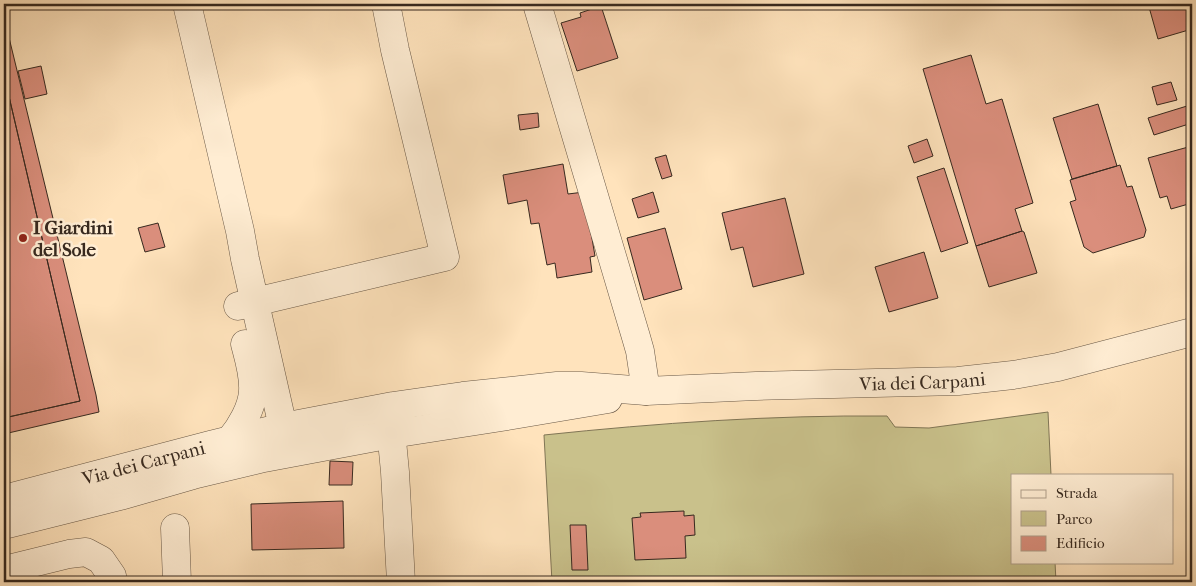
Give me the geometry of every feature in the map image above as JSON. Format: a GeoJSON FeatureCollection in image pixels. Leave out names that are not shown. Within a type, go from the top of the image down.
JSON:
{"type":"FeatureCollection","features":[{"type":"Feature","properties":{"kind":"street"},"geometry":{"type":"LineString","coordinates":[[187,4],[245,259],[246,304],[253,391],[251,403],[245,416],[230,440]]}},
{"type":"Feature","properties":{"kind":"street"},"geometry":{"type":"LineString","coordinates":[[246,304],[445,258],[395,50],[386,4]]}},
{"type":"Feature","properties":{"kind":"street"},"geometry":{"type":"LineString","coordinates":[[537,4],[636,337],[646,391]]}},
{"type":"Feature","properties":{"kind":"street"},"geometry":{"type":"LineString","coordinates":[[246,304],[283,428],[288,436],[295,439],[356,428],[365,429],[383,436]]}},
{"type":"Feature","properties":{"kind":"street","name":"Via dei Carpani"},"geometry":{"type":"LineString","coordinates":[[4,499],[230,440],[372,410],[411,404],[543,387],[570,386],[646,391],[988,379],[1068,365],[1192,332]]}},
{"type":"Feature","properties":{"kind":"street","name":"Via dei Carpani"},"geometry":{"type":"LineString","coordinates":[[383,436],[391,428],[392,424],[397,421],[492,405],[517,390]]}},
{"type":"Feature","properties":{"kind":"street","name":"Via dei Carpani"},"geometry":{"type":"LineString","coordinates":[[4,525],[264,458],[646,391]]}},
{"type":"Feature","properties":{"kind":"street"},"geometry":{"type":"LineString","coordinates":[[372,410],[385,414],[389,422],[383,436],[395,472],[401,582]]}},
{"type":"Feature","properties":{"kind":"street","name":"Via dei Carpani"},"geometry":{"type":"LineString","coordinates":[[120,496],[148,473],[282,442],[285,438],[283,428]]}},
{"type":"Feature","properties":{"kind":"street"},"geometry":{"type":"LineString","coordinates":[[175,528],[177,582]]}},
{"type":"Feature","properties":{"kind":"street"},"geometry":{"type":"LineString","coordinates":[[4,570],[69,554],[86,552],[101,560],[112,576],[113,582]]}},
{"type":"Feature","properties":{"kind":"green space"},"geometry":{"type":"Polygon","coordinates":[[[1048,412],[1051,474],[1011,474],[1011,564],[1055,564],[1056,582],[552,582],[544,435],[715,421],[844,416],[887,416],[895,427],[929,428],[1048,412]]]}},
{"type":"Feature","properties":{"kind":"building"},"geometry":{"type":"Polygon","coordinates":[[[1155,4],[1192,4],[1192,29],[1158,39],[1149,7],[1155,6],[1155,4]]]}},
{"type":"Feature","properties":{"kind":"building"},"geometry":{"type":"Polygon","coordinates":[[[601,6],[618,58],[577,71],[561,23],[581,17],[580,13],[601,6]]]}},
{"type":"Feature","properties":{"kind":"building"},"geometry":{"type":"Polygon","coordinates":[[[4,17],[99,412],[4,434],[4,418],[80,401],[4,75],[4,17]]]}},
{"type":"Feature","properties":{"kind":"building"},"geometry":{"type":"Polygon","coordinates":[[[971,55],[986,104],[1002,99],[1033,203],[1015,209],[1022,231],[976,246],[923,69],[971,55]]]}},
{"type":"Feature","properties":{"kind":"building"},"geometry":{"type":"Polygon","coordinates":[[[41,66],[47,94],[25,99],[18,71],[41,66]]]}},
{"type":"Feature","properties":{"kind":"building","name":"I Giardini del Sole"},"geometry":{"type":"Polygon","coordinates":[[[4,75],[80,401],[4,418],[4,75]]]}},
{"type":"Feature","properties":{"kind":"building"},"geometry":{"type":"Polygon","coordinates":[[[1171,82],[1177,100],[1157,105],[1152,87],[1171,82]]]}},
{"type":"Feature","properties":{"kind":"building"},"geometry":{"type":"Polygon","coordinates":[[[1098,104],[1117,166],[1072,179],[1053,118],[1098,104]]]}},
{"type":"Feature","properties":{"kind":"building"},"geometry":{"type":"Polygon","coordinates":[[[1187,106],[1192,123],[1154,135],[1148,118],[1187,106]]]}},
{"type":"Feature","properties":{"kind":"building"},"geometry":{"type":"Polygon","coordinates":[[[538,113],[539,127],[520,130],[518,115],[538,113]]]}},
{"type":"Feature","properties":{"kind":"building"},"geometry":{"type":"Polygon","coordinates":[[[927,139],[933,156],[914,163],[908,146],[927,139]]]}},
{"type":"Feature","properties":{"kind":"building"},"geometry":{"type":"Polygon","coordinates":[[[1192,146],[1192,203],[1171,209],[1167,196],[1160,198],[1148,158],[1192,146]]]}},
{"type":"Feature","properties":{"kind":"building"},"geometry":{"type":"Polygon","coordinates":[[[666,155],[672,176],[662,179],[655,158],[666,155]]]}},
{"type":"Feature","properties":{"kind":"building"},"geometry":{"type":"Polygon","coordinates":[[[563,164],[568,194],[584,192],[595,256],[590,257],[592,272],[557,278],[555,263],[547,265],[539,223],[531,224],[527,200],[508,204],[503,175],[563,164]]]}},
{"type":"Feature","properties":{"kind":"building"},"geometry":{"type":"Polygon","coordinates":[[[1120,165],[1127,187],[1132,186],[1146,230],[1144,237],[1093,253],[1084,247],[1070,202],[1076,200],[1070,180],[1120,165]]]}},
{"type":"Feature","properties":{"kind":"building"},"geometry":{"type":"Polygon","coordinates":[[[944,168],[968,243],[941,252],[917,177],[944,168]]]}},
{"type":"Feature","properties":{"kind":"building"},"geometry":{"type":"Polygon","coordinates":[[[653,192],[659,212],[638,218],[632,199],[653,192]]]}},
{"type":"Feature","properties":{"kind":"building"},"geometry":{"type":"Polygon","coordinates":[[[785,198],[804,274],[753,287],[743,247],[731,250],[722,213],[785,198]]]}},
{"type":"Feature","properties":{"kind":"building"},"geometry":{"type":"Polygon","coordinates":[[[158,223],[165,247],[145,252],[138,228],[158,223]]]}},
{"type":"Feature","properties":{"kind":"building"},"geometry":{"type":"Polygon","coordinates":[[[665,228],[682,289],[644,300],[627,238],[665,228]]]}},
{"type":"Feature","properties":{"kind":"building"},"geometry":{"type":"Polygon","coordinates":[[[1022,231],[1024,232],[1037,273],[989,287],[976,246],[1022,231]]]}},
{"type":"Feature","properties":{"kind":"building"},"geometry":{"type":"Polygon","coordinates":[[[924,252],[938,298],[889,312],[875,267],[924,252]]]}},
{"type":"Feature","properties":{"kind":"building"},"geometry":{"type":"Polygon","coordinates":[[[330,461],[353,462],[352,485],[329,485],[330,461]]]}},
{"type":"Feature","properties":{"kind":"building"},"geometry":{"type":"Polygon","coordinates":[[[343,501],[344,548],[252,550],[251,504],[343,501]]]}},
{"type":"Feature","properties":{"kind":"building"},"geometry":{"type":"Polygon","coordinates":[[[684,511],[684,516],[694,515],[695,535],[685,536],[686,558],[635,560],[632,518],[641,517],[640,513],[684,511]]]}},
{"type":"Feature","properties":{"kind":"building"},"geometry":{"type":"Polygon","coordinates":[[[570,525],[586,525],[588,570],[572,570],[570,525]]]}},
{"type":"Feature","properties":{"kind":"place","name":"I Giardini del Sole"},"geometry":{"type":"Point","coordinates":[23,238]}}]}
